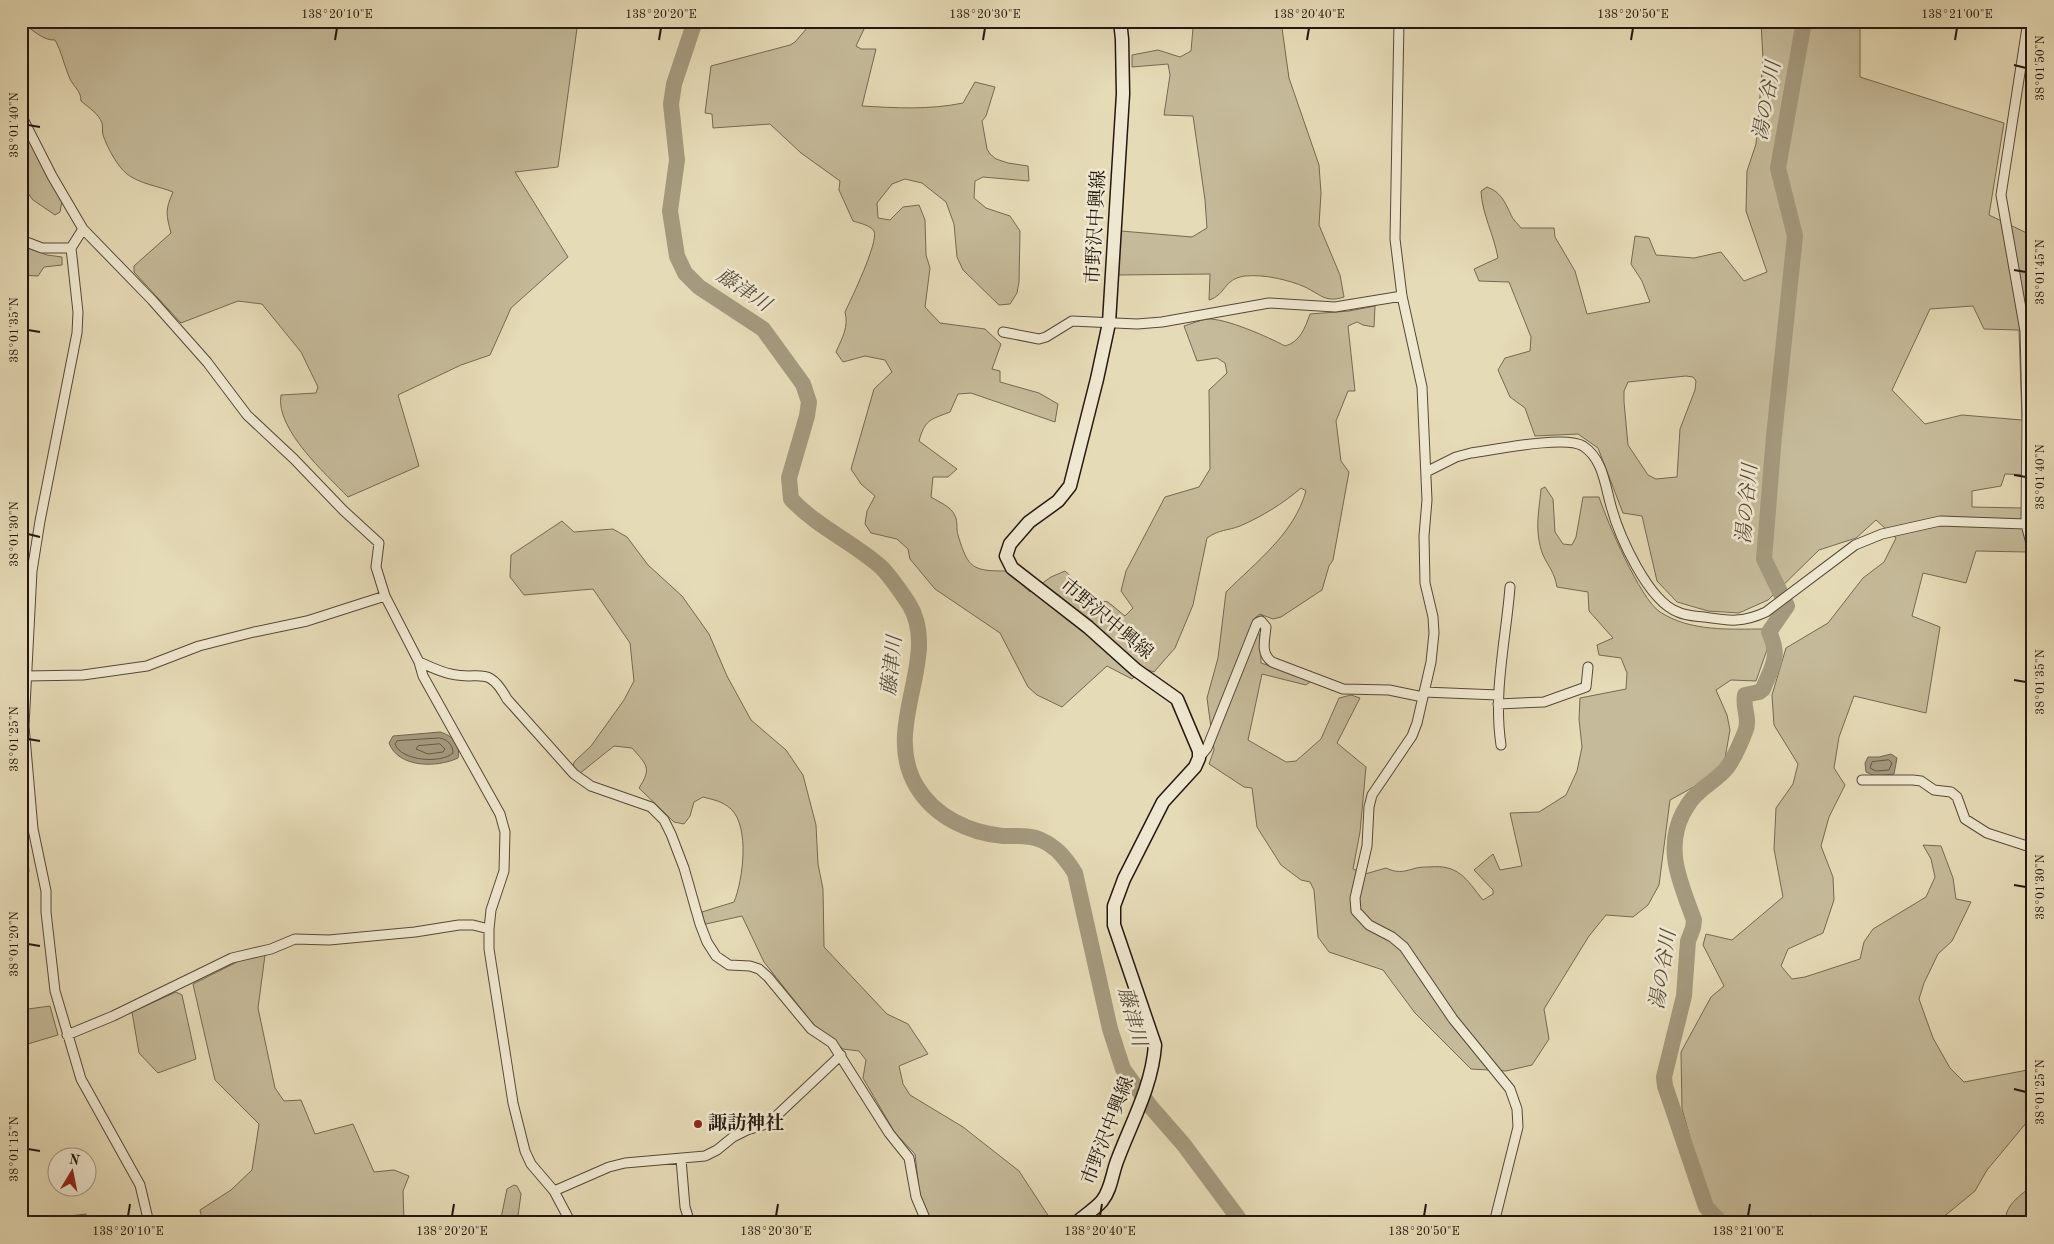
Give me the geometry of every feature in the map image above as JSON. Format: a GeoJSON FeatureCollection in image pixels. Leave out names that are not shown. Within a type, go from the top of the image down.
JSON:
{"type":"FeatureCollection","features":[{"type":"Feature","properties":{"kind":"main road","name":"市野沢中興線"},"geometry":{"type":"LineString","coordinates":[[1076,1223],[1101,1202],[1108,1192],[1118,1160],[1150,1078],[1156,1045],[1114,925],[1114,906],[1124,879],[1163,802],[1195,767],[1199,758],[1199,751],[1177,700],[1136,670],[1088,627],[1012,568],[1006,556],[1010,544],[1030,522],[1058,501],[1070,486],[1097,380],[1109,323],[1123,94],[1120,21]]}},
{"type":"Feature","properties":{"kind":"street"},"geometry":{"type":"LineString","coordinates":[[1399,21],[1395,239],[1402,296],[1422,387],[1427,500],[1424,536],[1425,583],[1433,617],[1434,633],[1424,694],[1412,736],[1372,795],[1369,807],[1367,846],[1355,898],[1356,911],[1369,925],[1392,937],[1404,947],[1453,1019],[1510,1089],[1517,1109],[1518,1127],[1494,1223]]}},
{"type":"Feature","properties":{"kind":"street"},"geometry":{"type":"LineString","coordinates":[[2028,21],[2001,195],[2024,331],[2027,414],[2026,524],[2031,537],[2033,551]]}},
{"type":"Feature","properties":{"kind":"street"},"geometry":{"type":"LineString","coordinates":[[21,115],[52,176],[83,229],[146,293],[208,362],[247,415],[378,543],[376,566],[385,596],[423,676],[500,814],[505,832],[504,872],[491,910],[489,928],[489,949],[497,1010],[516,1117],[525,1151],[531,1164],[554,1191],[571,1223]]}},
{"type":"Feature","properties":{"kind":"street"},"geometry":{"type":"LineString","coordinates":[[83,229],[71,248],[78,312],[78,333],[40,521],[32,571],[24,726],[33,829],[46,891],[46,912],[55,991],[81,1079],[140,1186],[149,1223]]}},
{"type":"Feature","properties":{"kind":"street"},"geometry":{"type":"LineString","coordinates":[[21,240],[42,248],[71,248]]}},
{"type":"Feature","properties":{"kind":"street"},"geometry":{"type":"LineString","coordinates":[[1003,332],[1039,339],[1052,334],[1072,321],[1109,323],[1162,322],[1268,303],[1335,307],[1402,296]]}},
{"type":"Feature","properties":{"kind":"street"},"geometry":{"type":"LineString","coordinates":[[1426,472],[1456,457],[1471,453],[1563,441],[1582,445],[1592,453],[1600,464],[1616,527],[1627,549],[1649,586],[1664,604],[1678,613],[1733,622],[1750,620],[1766,612],[1855,545],[1882,534],[1940,521],[2026,524]]}},
{"type":"Feature","properties":{"kind":"street"},"geometry":{"type":"LineString","coordinates":[[1501,745],[1498,725],[1498,700],[1510,587]]}},
{"type":"Feature","properties":{"kind":"street"},"geometry":{"type":"LineString","coordinates":[[27,676],[83,675],[146,666],[199,646],[308,621],[385,596]]}},
{"type":"Feature","properties":{"kind":"street"},"geometry":{"type":"LineString","coordinates":[[1199,758],[1207,748],[1243,661],[1253,630],[1257,623],[1261,621],[1266,627],[1264,651],[1266,658],[1343,689],[1390,690],[1498,700],[1544,702],[1586,687],[1588,667]]}},
{"type":"Feature","properties":{"kind":"street"},"geometry":{"type":"LineString","coordinates":[[418,662],[453,675],[478,674],[494,681],[574,774],[591,786],[651,807],[658,813],[671,834],[684,868],[700,924],[707,942],[716,956],[729,965],[750,966],[759,969],[768,977],[811,1029],[832,1043],[889,1133],[908,1158],[916,1197],[927,1223]]}},
{"type":"Feature","properties":{"kind":"street"},"geometry":{"type":"LineString","coordinates":[[1862,780],[1921,781],[1934,790],[1951,792],[1957,797],[1965,819],[1986,833],[2033,848]]}},
{"type":"Feature","properties":{"kind":"street"},"geometry":{"type":"LineString","coordinates":[[67,1035],[112,1016],[232,958],[270,949],[295,939],[329,940],[416,932],[459,925],[489,928]]}},
{"type":"Feature","properties":{"kind":"street"},"geometry":{"type":"LineString","coordinates":[[554,1191],[609,1167],[625,1163],[705,1156],[717,1150],[733,1137],[772,1120],[841,1055]]}},
{"type":"Feature","properties":{"kind":"street"},"geometry":{"type":"LineString","coordinates":[[681,1159],[685,1207],[690,1223]]}},
{"type":"Feature","properties":{"kind":"shaded area"},"geometry":{"type":"Polygon","coordinates":[[[22,21],[384,21],[413,27],[421,24],[421,21],[578,21],[558,167],[515,172],[568,257],[511,308],[490,355],[461,365],[398,395],[419,466],[348,497],[304,450],[286,422],[281,408],[281,395],[316,393],[318,387],[301,352],[262,304],[238,301],[181,323],[134,272],[134,266],[171,233],[167,212],[173,192],[138,180],[123,171],[107,145],[103,135],[101,120],[81,101],[80,94],[70,79],[55,40],[42,37],[22,21]]]}},
{"type":"Feature","properties":{"kind":"shaded area"},"geometry":{"type":"Polygon","coordinates":[[[813,21],[862,21],[864,29],[856,46],[861,49],[876,49],[862,106],[938,107],[963,103],[975,82],[995,87],[986,116],[982,121],[987,149],[996,159],[1028,166],[1029,181],[983,177],[975,181],[974,198],[986,208],[1010,216],[1020,231],[1019,282],[1017,293],[1010,304],[999,305],[963,270],[957,257],[954,224],[946,202],[922,183],[905,179],[892,184],[877,203],[878,218],[890,220],[903,207],[919,205],[925,220],[926,255],[930,268],[925,307],[940,323],[985,329],[1001,344],[992,369],[1000,371],[1000,382],[1039,393],[1058,404],[1055,422],[971,393],[958,394],[950,412],[933,419],[923,429],[919,441],[957,469],[948,477],[933,477],[931,497],[945,505],[953,513],[956,520],[957,533],[965,555],[973,566],[979,569],[1006,571],[1030,592],[1051,577],[1065,571],[1096,600],[1108,602],[1125,616],[1133,608],[1121,591],[1126,571],[1165,497],[1199,487],[1210,469],[1209,390],[1227,373],[1225,363],[1217,358],[1197,361],[1184,326],[1207,319],[1215,320],[1247,329],[1285,346],[1298,338],[1310,314],[1349,311],[1375,306],[1374,327],[1357,322],[1348,326],[1355,391],[1348,391],[1336,421],[1341,461],[1349,472],[1333,560],[1329,566],[1322,590],[1281,617],[1273,619],[1260,614],[1256,617],[1250,629],[1260,635],[1261,663],[1307,678],[1310,682],[1306,685],[1262,674],[1248,740],[1286,762],[1296,761],[1321,739],[1339,698],[1351,695],[1360,698],[1337,743],[1366,767],[1360,832],[1353,869],[1365,874],[1386,868],[1393,871],[1406,871],[1421,867],[1448,868],[1461,875],[1483,900],[1493,894],[1493,890],[1474,870],[1493,854],[1500,870],[1522,866],[1510,813],[1539,812],[1566,795],[1577,771],[1582,747],[1579,719],[1580,698],[1626,689],[1627,673],[1621,658],[1599,655],[1597,645],[1613,638],[1589,611],[1588,592],[1557,587],[1553,573],[1543,555],[1538,530],[1541,489],[1545,487],[1553,499],[1555,532],[1563,544],[1572,545],[1576,537],[1583,497],[1599,497],[1634,576],[1643,592],[1660,612],[1684,623],[1697,626],[1724,629],[1765,629],[1769,644],[1756,681],[1731,680],[1716,690],[1727,715],[1730,730],[1724,764],[1699,784],[1670,800],[1659,885],[1648,905],[1633,917],[1606,915],[1589,936],[1544,1009],[1549,1039],[1532,1065],[1506,1071],[1471,1069],[1415,1013],[1383,970],[1329,952],[1318,937],[1314,890],[1310,882],[1301,880],[1281,865],[1257,827],[1252,788],[1244,787],[1209,764],[1214,750],[1207,698],[1218,658],[1226,592],[1283,534],[1293,521],[1306,491],[1301,488],[1280,504],[1256,518],[1207,538],[1193,605],[1175,648],[1154,672],[1143,668],[1132,679],[1107,666],[1062,707],[1037,695],[1028,687],[1000,633],[935,589],[910,559],[908,549],[897,539],[871,533],[865,524],[867,511],[875,496],[861,484],[851,469],[874,389],[892,372],[885,360],[865,356],[843,362],[836,352],[843,337],[846,323],[845,312],[869,258],[874,231],[867,226],[853,221],[839,190],[840,181],[801,153],[770,124],[713,128],[712,114],[705,113],[711,66],[790,45],[795,42],[813,21]]]}},
{"type":"Feature","properties":{"kind":"shaded area"},"geometry":{"type":"Polygon","coordinates":[[[1188,21],[1281,21],[1289,78],[1319,165],[1321,193],[1319,225],[1340,275],[1344,297],[1328,299],[1292,282],[1276,278],[1245,276],[1232,280],[1219,295],[1209,300],[1210,274],[1117,275],[1121,231],[1192,237],[1207,228],[1193,116],[1164,115],[1170,75],[1168,64],[1132,67],[1132,55],[1158,50],[1180,57],[1191,51],[1193,28],[1188,21]]]}},
{"type":"Feature","properties":{"kind":"shaded area"},"geometry":{"type":"Polygon","coordinates":[[[1761,21],[1860,21],[1860,77],[2004,123],[1989,215],[2033,236],[2033,475],[2005,474],[2001,486],[1972,491],[1972,507],[2023,508],[2027,552],[1976,551],[1966,583],[1923,573],[1912,616],[1940,627],[1926,713],[1854,696],[1839,737],[1834,768],[1845,785],[1829,817],[1821,846],[1833,877],[1834,900],[1823,933],[1788,949],[1781,966],[1792,979],[1805,977],[1860,959],[1864,942],[1873,929],[1926,897],[1935,877],[1931,859],[1923,845],[1941,846],[1953,878],[1956,899],[1971,902],[1952,941],[1938,954],[1924,983],[1919,999],[1933,1038],[1950,1068],[1964,1082],[2033,1069],[2033,1119],[2027,1122],[1987,1170],[1975,1191],[1936,1223],[1814,1223],[1811,1215],[1799,1218],[1798,1223],[1723,1223],[1709,1205],[1682,1109],[1681,1052],[1711,997],[1724,986],[1703,945],[1706,934],[1732,940],[1783,897],[1774,849],[1776,808],[1793,784],[1798,764],[1774,725],[1772,695],[1786,648],[1828,623],[1863,578],[1884,562],[1896,538],[1876,520],[1856,538],[1819,550],[1768,600],[1739,613],[1708,611],[1677,602],[1657,581],[1642,516],[1623,513],[1598,448],[1578,434],[1535,436],[1525,408],[1510,397],[1498,370],[1505,358],[1530,351],[1531,337],[1509,282],[1479,281],[1474,269],[1498,258],[1482,200],[1481,191],[1487,187],[1502,198],[1513,219],[1521,228],[1554,228],[1555,237],[1575,271],[1587,314],[1650,302],[1642,281],[1631,264],[1635,236],[1649,238],[1656,255],[1694,258],[1721,252],[1744,281],[1767,272],[1746,211],[1747,171],[1756,144],[1763,60],[1761,21]],[[1973,306],[1930,309],[1892,390],[1925,424],[1962,415],[2022,420],[2019,330],[1984,329],[1973,306]],[[1686,376],[1628,382],[1624,391],[1628,445],[1648,475],[1656,479],[1677,477],[1680,429],[1695,390],[1696,381],[1693,377],[1686,376]]]}},
{"type":"Feature","properties":{"kind":"shaded area"},"geometry":{"type":"Polygon","coordinates":[[[21,122],[62,201],[60,212],[55,215],[33,200],[21,184],[21,122]]]}},
{"type":"Feature","properties":{"kind":"shaded area"},"geometry":{"type":"Polygon","coordinates":[[[21,244],[47,255],[62,257],[62,265],[44,267],[38,276],[21,275],[21,244]]]}},
{"type":"Feature","properties":{"kind":"shaded area"},"geometry":{"type":"Polygon","coordinates":[[[562,521],[574,532],[613,529],[627,537],[648,565],[682,596],[709,634],[727,676],[751,720],[786,750],[803,775],[816,825],[818,864],[823,889],[824,947],[887,1014],[908,1024],[928,1054],[899,1066],[903,1084],[910,1095],[963,1127],[1019,1171],[1053,1223],[932,1223],[920,1198],[915,1154],[895,1133],[863,1078],[866,1060],[859,1051],[843,1049],[813,1024],[764,962],[742,916],[706,924],[703,919],[702,912],[734,902],[740,881],[743,841],[737,817],[731,809],[721,802],[703,797],[694,802],[690,816],[684,824],[674,822],[639,788],[646,776],[646,767],[632,748],[614,746],[579,774],[573,768],[574,762],[591,746],[624,700],[634,681],[630,643],[593,589],[524,595],[510,577],[511,555],[562,521]]]}},
{"type":"Feature","properties":{"kind":"shaded area"},"geometry":{"type":"Polygon","coordinates":[[[21,552],[29,554],[24,595],[23,629],[21,629],[21,552]]]}},
{"type":"Feature","properties":{"kind":"shaded area"},"geometry":{"type":"Polygon","coordinates":[[[21,782],[29,872],[21,874],[21,782]]]}},
{"type":"Feature","properties":{"kind":"shaded area"},"geometry":{"type":"Polygon","coordinates":[[[257,952],[265,955],[258,1008],[275,1088],[284,1101],[301,1100],[315,1134],[353,1124],[374,1172],[394,1170],[409,1176],[403,1191],[404,1223],[203,1223],[200,1210],[231,1190],[252,1170],[259,1124],[215,1080],[193,984],[257,952]]]}},
{"type":"Feature","properties":{"kind":"shaded area"},"geometry":{"type":"Polygon","coordinates":[[[176,992],[182,995],[196,1059],[158,1073],[139,1053],[132,1012],[176,992]]]}},
{"type":"Feature","properties":{"kind":"shaded area"},"geometry":{"type":"Polygon","coordinates":[[[50,1006],[58,1035],[21,1046],[21,1010],[50,1006]]]}},
{"type":"Feature","properties":{"kind":"shaded area"},"geometry":{"type":"Polygon","coordinates":[[[514,1185],[517,1186],[521,1194],[517,1223],[500,1223],[507,1189],[514,1185]]]}},
{"type":"Feature","properties":{"kind":"shaded area"},"geometry":{"type":"Polygon","coordinates":[[[2033,1185],[2033,1223],[2006,1223],[2007,1211],[2010,1206],[2033,1185]]]}},
{"type":"Feature","properties":{"kind":"shaded area"},"geometry":{"type":"Polygon","coordinates":[[[86,1214],[84,1223],[30,1223],[35,1220],[86,1214]]]}},
{"type":"Feature","properties":{"kind":"water"},"geometry":{"type":"Polygon","coordinates":[[[440,732],[455,741],[459,753],[458,758],[440,763],[419,764],[401,757],[389,743],[393,736],[440,732]]]}},
{"type":"Feature","properties":{"kind":"water"},"geometry":{"type":"Polygon","coordinates":[[[1891,754],[1897,758],[1894,774],[1875,776],[1866,772],[1865,763],[1868,757],[1891,754]]]}},
{"type":"Feature","properties":{"kind":"waterway","name":"藤津川"},"geometry":{"type":"LineString","coordinates":[[695,21],[674,84],[671,104],[677,160],[670,211],[677,256],[685,273],[699,287],[763,329],[803,384],[809,402],[807,416],[789,478],[791,499],[812,518],[881,567],[909,604],[917,625],[919,647],[907,717],[905,741],[907,764],[917,787],[933,807],[954,822],[991,834],[1037,838],[1052,846],[1068,863],[1075,873],[1110,1029],[1123,1069],[1150,1106],[1184,1145],[1242,1223]]}},
{"type":"Feature","properties":{"kind":"waterway","name":"湯の谷川"},"geometry":{"type":"LineString","coordinates":[[1721,1223],[1706,1207],[1665,1086],[1664,1077],[1684,996],[1688,941],[1694,920],[1676,867],[1675,840],[1677,827],[1689,803],[1725,770],[1736,752],[1747,727],[1745,695],[1759,692],[1763,689],[1775,655],[1773,641],[1769,632],[1787,606],[1764,559],[1774,436],[1795,236],[1778,168],[1804,21]]}},
{"type":"Feature","properties":{"kind":"place","name":"諏訪神社"},"geometry":{"type":"Point","coordinates":[698,1124]}}]}
